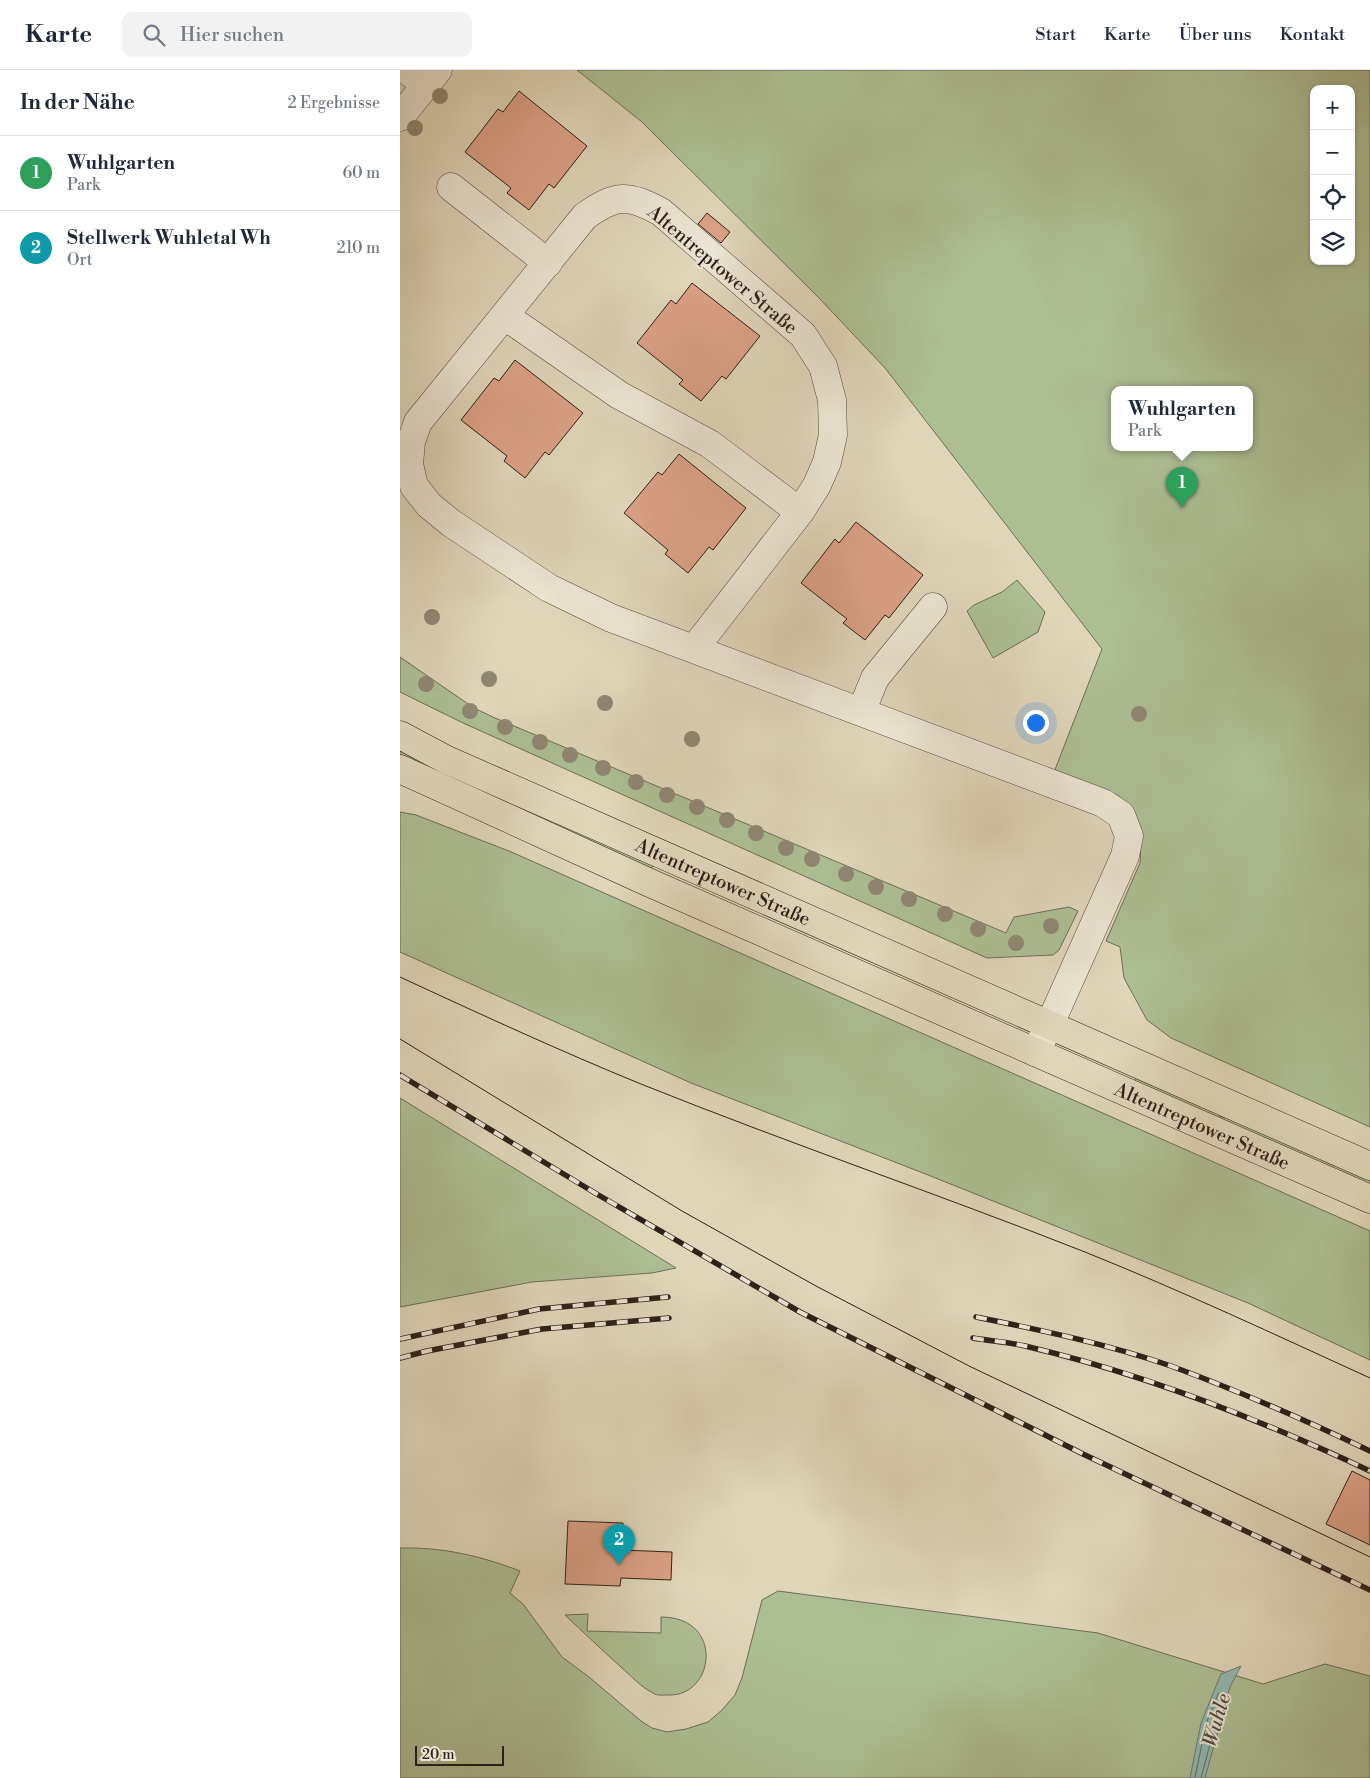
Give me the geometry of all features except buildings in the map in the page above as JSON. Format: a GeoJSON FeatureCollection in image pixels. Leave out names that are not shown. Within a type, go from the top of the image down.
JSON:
{"type":"FeatureCollection","features":[{"type":"Feature","properties":{"kind":"main road","name":"Altentreptower Straße"},"geometry":{"type":"LineString","coordinates":[[400,736],[447,760],[1370,1166]]}},
{"type":"Feature","properties":{"kind":"main road","name":"Altentreptower Straße"},"geometry":{"type":"LineString","coordinates":[[400,769],[650,883],[1370,1199]]}},
{"type":"Feature","properties":{"kind":"lane"},"geometry":{"type":"LineString","coordinates":[[400,117],[423,75]]}},
{"type":"Feature","properties":{"kind":"lane"},"geometry":{"type":"LineString","coordinates":[[451,187],[548,263]]}},
{"type":"Feature","properties":{"kind":"lane","name":"Altentreptower Straße"},"geometry":{"type":"LineString","coordinates":[[694,649],[800,512],[817,485],[827,462],[833,435],[832,400],[823,366],[803,335],[661,212],[641,202],[621,198],[601,205],[585,216],[418,422],[411,442],[409,464],[414,486],[429,505],[451,523],[549,588],[611,618],[1103,803],[1121,815],[1129,836],[1125,856],[1049,1026],[1035,1052]]}},
{"type":"Feature","properties":{"kind":"lane"},"geometry":{"type":"LineString","coordinates":[[505,316],[619,395],[710,444],[800,512]]}},
{"type":"Feature","properties":{"kind":"lane"},"geometry":{"type":"LineString","coordinates":[[861,712],[875,678],[933,607]]}},
{"type":"Feature","properties":{"kind":"green space"},"geometry":{"type":"Polygon","coordinates":[[[577,70],[1370,70],[1370,1127],[1171,1038],[1147,1020],[1124,978],[1120,947],[1106,941],[1140,863],[1138,826],[1130,808],[1117,795],[1054,772],[1102,649],[885,368],[819,298],[642,122],[577,70]]]}},
{"type":"Feature","properties":{"kind":"green space"},"geometry":{"type":"Polygon","coordinates":[[[1017,580],[1045,612],[1038,632],[993,658],[967,611],[974,605],[1002,592],[1017,580]]]}},
{"type":"Feature","properties":{"kind":"green space"},"geometry":{"type":"Polygon","coordinates":[[[400,657],[474,708],[495,718],[1006,933],[1014,917],[1069,907],[1078,911],[1059,950],[1053,955],[987,958],[463,723],[400,692],[400,657]]]}},
{"type":"Feature","properties":{"kind":"green space"},"geometry":{"type":"Polygon","coordinates":[[[400,746],[655,862],[650,871],[400,757],[400,746]]]}},
{"type":"Feature","properties":{"kind":"green space"},"geometry":{"type":"Polygon","coordinates":[[[400,812],[416,815],[509,851],[1370,1231],[1370,1360],[1248,1303],[923,1173],[691,1083],[400,952],[400,812]]]}},
{"type":"Feature","properties":{"kind":"green space"},"geometry":{"type":"Polygon","coordinates":[[[1138,1074],[1221,1111],[1219,1116],[1225,1118],[1227,1115],[1370,1177],[1370,1189],[1133,1084],[1138,1074]]]}},
{"type":"Feature","properties":{"kind":"green space"},"geometry":{"type":"Polygon","coordinates":[[[400,1098],[676,1268],[652,1273],[532,1282],[400,1307],[400,1098]]]}},
{"type":"Feature","properties":{"kind":"green space"},"geometry":{"type":"Polygon","coordinates":[[[400,1548],[431,1549],[461,1553],[520,1571],[510,1593],[523,1604],[562,1657],[641,1721],[652,1728],[667,1732],[686,1729],[708,1722],[735,1695],[742,1678],[762,1600],[778,1591],[1098,1633],[1263,1684],[1325,1664],[1370,1676],[1370,1778],[400,1778],[400,1548]]]}},
{"type":"Feature","properties":{"kind":"green space"},"geometry":{"type":"Polygon","coordinates":[[[588,1614],[587,1631],[661,1633],[661,1617],[682,1620],[696,1629],[704,1642],[706,1657],[703,1671],[696,1684],[684,1692],[668,1695],[655,1694],[644,1688],[565,1615],[588,1614]]]}},
{"type":"Feature","properties":{"kind":"water","name":"Wuhle"},"geometry":{"type":"Polygon","coordinates":[[[1241,1666],[1230,1687],[1205,1778],[1190,1778],[1201,1723],[1221,1674],[1241,1666]]]}},
{"type":"Feature","properties":{"kind":"tram line"},"geometry":{"type":"LineString","coordinates":[[400,977],[641,1084],[1085,1252],[1229,1314],[1370,1378]]}},
{"type":"Feature","properties":{"kind":"tram line"},"geometry":{"type":"LineString","coordinates":[[400,1039],[682,1211],[816,1286],[969,1366],[1370,1557]]}},
{"type":"Feature","properties":{"kind":"railway"},"geometry":{"type":"LineString","coordinates":[[400,1075],[595,1193],[800,1312],[1083,1454],[1370,1590]]}},
{"type":"Feature","properties":{"kind":"railway"},"geometry":{"type":"LineString","coordinates":[[400,1339],[539,1309],[668,1297]]}},
{"type":"Feature","properties":{"kind":"railway"},"geometry":{"type":"LineString","coordinates":[[976,1317],[1098,1344],[1171,1366],[1272,1406],[1370,1451]]}},
{"type":"Feature","properties":{"kind":"railway"},"geometry":{"type":"LineString","coordinates":[[400,1358],[542,1329],[669,1318]]}},
{"type":"Feature","properties":{"kind":"railway"},"geometry":{"type":"LineString","coordinates":[[973,1338],[1012,1343],[1070,1357],[1158,1384],[1286,1433],[1370,1471]]}},
{"type":"Feature","properties":{"kind":"place","name":"Wuhlgarten"},"geometry":{"type":"Point","coordinates":[1182,508]}},
{"type":"Feature","properties":{"kind":"place","name":"Stellwerk Wuhletal Wh"},"geometry":{"type":"Point","coordinates":[619,1565]}}]}
